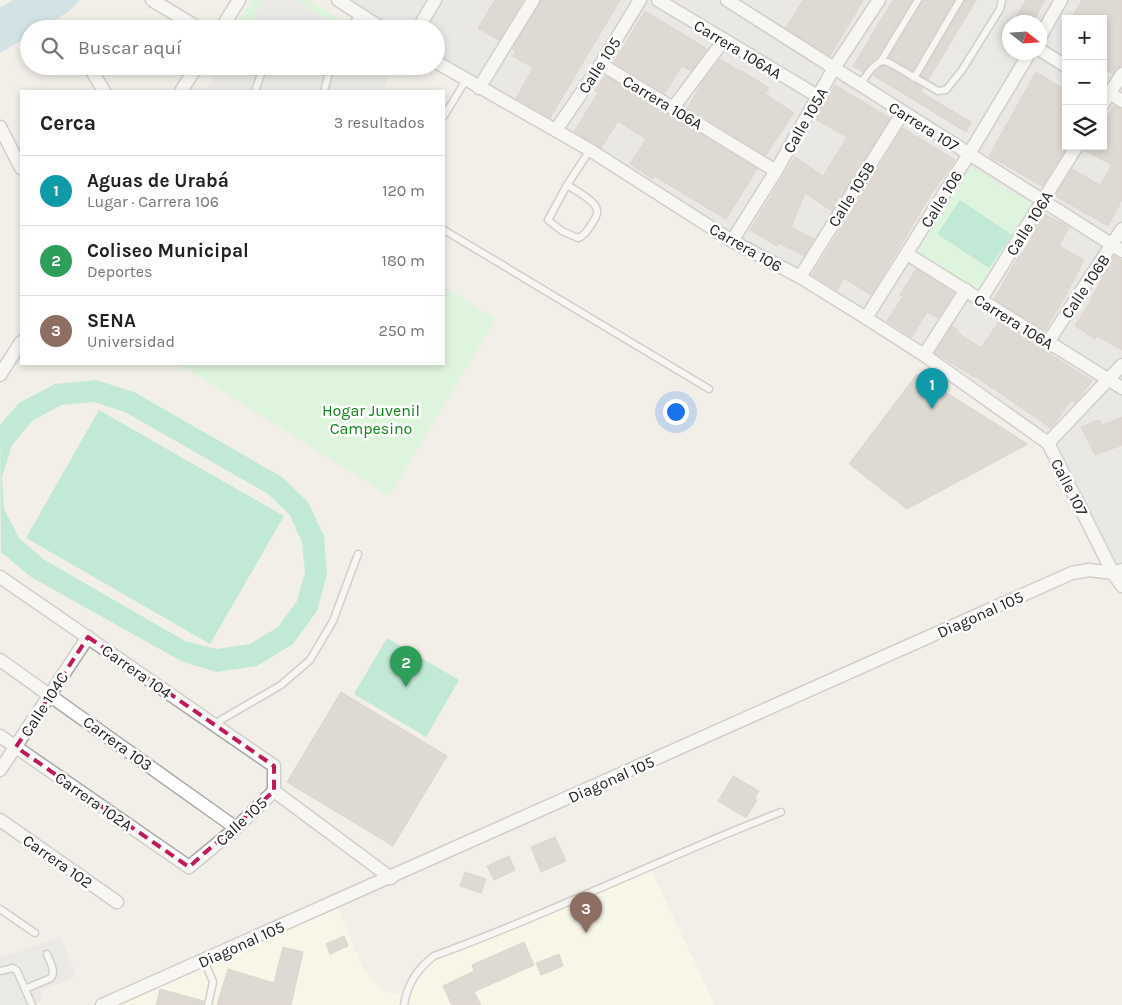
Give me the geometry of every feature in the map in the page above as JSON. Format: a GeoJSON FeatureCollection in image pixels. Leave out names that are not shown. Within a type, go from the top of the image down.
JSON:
{"type":"FeatureCollection","features":[{"type":"Feature","properties":{"kind":"street"},"geometry":{"type":"LineString","coordinates":[[152,0],[185,20]]}},
{"type":"Feature","properties":{"kind":"street"},"geometry":{"type":"LineString","coordinates":[[227,20],[239,0]]}},
{"type":"Feature","properties":{"kind":"street"},"geometry":{"type":"LineString","coordinates":[[338,0],[369,20]]}},
{"type":"Feature","properties":{"kind":"street"},"geometry":{"type":"LineString","coordinates":[[423,20],[435,0]]}},
{"type":"Feature","properties":{"kind":"street"},"geometry":{"type":"LineString","coordinates":[[480,88],[533,0]]}},
{"type":"Feature","properties":{"kind":"street","name":"Calle 105"},"geometry":{"type":"LineString","coordinates":[[556,130],[601,64],[640,0]]}},
{"type":"Feature","properties":{"kind":"street","name":"Carrera 106AA"},"geometry":{"type":"LineString","coordinates":[[658,0],[819,97]]}},
{"type":"Feature","properties":{"kind":"street","name":"Carrera 107"},"geometry":{"type":"LineString","coordinates":[[727,0],[1117,248]]}},
{"type":"Feature","properties":{"kind":"street","name":"Calle 105A"},"geometry":{"type":"LineString","coordinates":[[732,241],[776,171],[834,68],[878,0]]}},
{"type":"Feature","properties":{"kind":"street"},"geometry":{"type":"LineString","coordinates":[[1047,25],[1061,0]]}},
{"type":"Feature","properties":{"kind":"street"},"geometry":{"type":"LineString","coordinates":[[673,108],[724,40]]}},
{"type":"Feature","properties":{"kind":"street"},"geometry":{"type":"LineString","coordinates":[[1047,54],[1062,64]]}},
{"type":"Feature","properties":{"kind":"street","name":"Calle 106"},"geometry":{"type":"LineString","coordinates":[[866,318],[969,154],[1025,60]]}},
{"type":"Feature","properties":{"kind":"street","name":"Carrera 106A"},"geometry":{"type":"LineString","coordinates":[[601,64],[776,171]]}},
{"type":"Feature","properties":{"kind":"street","name":"Carrera 106"},"geometry":{"type":"LineString","coordinates":[[445,67],[590,150],[732,241],[800,277],[866,318],[924,355],[1048,443]]}},
{"type":"Feature","properties":{"kind":"street"},"geometry":{"type":"LineString","coordinates":[[1107,93],[1122,74]]}},
{"type":"Feature","properties":{"kind":"street"},"geometry":{"type":"LineString","coordinates":[[95,75],[103,90]]}},
{"type":"Feature","properties":{"kind":"street"},"geometry":{"type":"LineString","coordinates":[[182,90],[191,75]]}},
{"type":"Feature","properties":{"kind":"street"},"geometry":{"type":"LineString","coordinates":[[1107,96],[1122,101]]}},
{"type":"Feature","properties":{"kind":"street","name":"Calle 105B"},"geometry":{"type":"LineString","coordinates":[[800,277],[903,112]]}},
{"type":"Feature","properties":{"kind":"street"},"geometry":{"type":"LineString","coordinates":[[0,128],[20,166]]}},
{"type":"Feature","properties":{"kind":"street","name":"Calle 106A"},"geometry":{"type":"LineString","coordinates":[[981,299],[1075,150]]}},
{"type":"Feature","properties":{"kind":"street","name":"Calle 106B"},"geometry":{"type":"LineString","coordinates":[[1048,342],[1117,248],[1122,229]]}},
{"type":"Feature","properties":{"kind":"street","name":"Carrera 106A"},"geometry":{"type":"LineString","coordinates":[[907,254],[1122,388]]}},
{"type":"Feature","properties":{"kind":"street"},"geometry":{"type":"LineString","coordinates":[[924,355],[966,290]]}},
{"type":"Feature","properties":{"kind":"street"},"geometry":{"type":"LineString","coordinates":[[1,368],[20,343]]}},
{"type":"Feature","properties":{"kind":"street","name":"Calle 107"},"geometry":{"type":"LineString","coordinates":[[1122,365],[1048,443],[1118,572],[1122,586]]}},
{"type":"Feature","properties":{"kind":"street","name":"Diagonal 105"},"geometry":{"type":"LineString","coordinates":[[102,1005],[391,878],[1072,573],[1089,570],[1118,572]]}},
{"type":"Feature","properties":{"kind":"street","name":"Carrera 104"},"geometry":{"type":"LineString","coordinates":[[0,577],[274,766]]}},
{"type":"Feature","properties":{"kind":"street","name":"Calle 104C"},"geometry":{"type":"LineString","coordinates":[[0,770],[88,637]]}},
{"type":"Feature","properties":{"kind":"street","name":"Carrera 103"},"geometry":{"type":"LineString","coordinates":[[0,660],[236,828]]}},
{"type":"Feature","properties":{"kind":"street","name":"Carrera 102A"},"geometry":{"type":"LineString","coordinates":[[0,736],[189,867]]}},
{"type":"Feature","properties":{"kind":"street","name":"Calle 105"},"geometry":{"type":"LineString","coordinates":[[189,867],[236,828],[274,791],[274,766]]}},
{"type":"Feature","properties":{"kind":"street"},"geometry":{"type":"LineString","coordinates":[[274,791],[391,878]]}},
{"type":"Feature","properties":{"kind":"street","name":"Carrera 102"},"geometry":{"type":"LineString","coordinates":[[0,820],[117,902]]}},
{"type":"Feature","properties":{"kind":"lane"},"geometry":{"type":"LineString","coordinates":[[860,84],[872,68],[881,61],[918,0]]}},
{"type":"Feature","properties":{"kind":"lane"},"geometry":{"type":"LineString","coordinates":[[914,78],[960,0]]}},
{"type":"Feature","properties":{"kind":"lane"},"geometry":{"type":"LineString","coordinates":[[881,61],[888,62],[938,91],[946,90],[962,70],[1000,9],[1002,0]]}},
{"type":"Feature","properties":{"kind":"lane"},"geometry":{"type":"LineString","coordinates":[[356,20],[360,14]]}},
{"type":"Feature","properties":{"kind":"lane"},"geometry":{"type":"LineString","coordinates":[[255,90],[261,75]]}},
{"type":"Feature","properties":{"kind":"lane"},"geometry":{"type":"LineString","coordinates":[[324,90],[328,75]]}},
{"type":"Feature","properties":{"kind":"lane"},"geometry":{"type":"LineString","coordinates":[[445,114],[466,80]]}},
{"type":"Feature","properties":{"kind":"lane"},"geometry":{"type":"LineString","coordinates":[[567,185],[591,201],[597,210],[597,215],[588,230],[578,238],[562,232],[548,220],[567,185],[590,150]]}},
{"type":"Feature","properties":{"kind":"lane"},"geometry":{"type":"LineString","coordinates":[[445,231],[709,389]]}},
{"type":"Feature","properties":{"kind":"lane"},"geometry":{"type":"LineString","coordinates":[[214,724],[281,685],[310,660],[332,621],[358,554]]}},
{"type":"Feature","properties":{"kind":"lane"},"geometry":{"type":"LineString","coordinates":[[404,1005],[412,980],[424,963],[434,956],[529,920],[681,852],[781,812]]}},
{"type":"Feature","properties":{"kind":"lane"},"geometry":{"type":"LineString","coordinates":[[0,909],[35,933]]}},
{"type":"Feature","properties":{"kind":"lane"},"geometry":{"type":"LineString","coordinates":[[25,989],[53,975],[54,971],[47,954]]}},
{"type":"Feature","properties":{"kind":"lane"},"geometry":{"type":"LineString","coordinates":[[204,960],[213,982],[208,1005]]}},
{"type":"Feature","properties":{"kind":"lane"},"geometry":{"type":"LineString","coordinates":[[0,971],[13,968],[17,971],[32,1005]]}},
{"type":"Feature","properties":{"kind":"highlighted area"},"geometry":{"type":"Polygon","coordinates":[[[88,637],[274,766],[274,791],[189,867],[16,747],[88,637]]]}},
{"type":"Feature","properties":{"kind":"shaded area"},"geometry":{"type":"Polygon","coordinates":[[[264,0],[296,0],[329,20],[252,20],[264,0]]]}},
{"type":"Feature","properties":{"kind":"shaded area"},"geometry":{"type":"Polygon","coordinates":[[[338,0],[1122,0],[1122,586],[1048,443],[924,355],[445,67],[445,20],[369,20],[338,0]]]}},
{"type":"Feature","properties":{"kind":"shaded area"},"geometry":{"type":"Polygon","coordinates":[[[883,0],[1051,0],[1043,15],[1002,15],[1002,60],[1018,60],[970,143],[843,65],[883,0]]]}},
{"type":"Feature","properties":{"kind":"shaded area"},"geometry":{"type":"Polygon","coordinates":[[[216,75],[391,75],[382,90],[206,90],[216,75]]]}},
{"type":"Feature","properties":{"kind":"shaded area"},"geometry":{"type":"Polygon","coordinates":[[[650,868],[715,1005],[114,1005],[338,908],[363,969],[383,991],[396,995],[405,992],[429,959],[650,868]]]}},
{"type":"Feature","properties":{"kind":"shaded area"},"geometry":{"type":"Polygon","coordinates":[[[61,937],[76,976],[42,990],[40,1001],[30,1005],[0,1005],[0,958],[61,937]]]}},
{"type":"Feature","properties":{"kind":"green space"},"geometry":{"type":"Polygon","coordinates":[[[252,0],[309,0],[341,20],[239,20],[252,0]]]}},
{"type":"Feature","properties":{"kind":"green space"},"geometry":{"type":"Polygon","coordinates":[[[969,166],[1032,204],[979,291],[916,253],[969,166]]]}},
{"type":"Feature","properties":{"kind":"green space"},"geometry":{"type":"Polygon","coordinates":[[[960,200],[1012,235],[989,268],[937,234],[960,200]]]}},
{"type":"Feature","properties":{"kind":"green space","name":"Hogar Juvenil Campesino"},"geometry":{"type":"Polygon","coordinates":[[[445,288],[496,319],[389,496],[181,365],[445,365],[445,288]]]}},
{"type":"Feature","properties":{"kind":"green space"},"geometry":{"type":"Polygon","coordinates":[[[96,380],[134,392],[282,477],[308,502],[324,536],[327,574],[317,611],[293,644],[257,666],[216,672],[181,661],[31,577],[1,552],[0,425],[19,403],[55,384],[96,380]],[[94,402],[62,405],[33,420],[12,445],[2,477],[4,509],[19,538],[43,559],[185,641],[217,649],[250,644],[278,627],[297,601],[305,572],[302,542],[290,515],[268,494],[125,412],[94,402]]]}},
{"type":"Feature","properties":{"kind":"green space"},"geometry":{"type":"Polygon","coordinates":[[[99,410],[284,516],[210,644],[26,538],[99,410]]]}},
{"type":"Feature","properties":{"kind":"green space"},"geometry":{"type":"Polygon","coordinates":[[[387,638],[459,680],[426,737],[354,694],[387,638]]]}},
{"type":"Feature","properties":{"kind":"water"},"geometry":{"type":"Polygon","coordinates":[[[13,0],[80,0],[68,12],[55,20],[20,20],[20,41],[0,53],[0,8],[13,0]]]}},
{"type":"Feature","properties":{"kind":"building"},"geometry":{"type":"Polygon","coordinates":[[[495,0],[523,0],[499,40],[478,28],[495,0]]]}},
{"type":"Feature","properties":{"kind":"building"},"geometry":{"type":"Polygon","coordinates":[[[541,0],[620,0],[550,118],[516,98],[533,68],[513,56],[516,51],[512,49],[541,0]]]}},
{"type":"Feature","properties":{"kind":"building"},"geometry":{"type":"Polygon","coordinates":[[[803,0],[863,0],[830,56],[786,28],[803,0]]]}},
{"type":"Feature","properties":{"kind":"building"},"geometry":{"type":"Polygon","coordinates":[[[893,0],[912,0],[877,58],[863,72],[853,66],[893,0]]]}},
{"type":"Feature","properties":{"kind":"building"},"geometry":{"type":"Polygon","coordinates":[[[923,0],[954,0],[913,70],[889,57],[923,0]]]}},
{"type":"Feature","properties":{"kind":"building"},"geometry":{"type":"Polygon","coordinates":[[[965,0],[976,0],[928,80],[921,76],[965,0]]]}},
{"type":"Feature","properties":{"kind":"building"},"geometry":{"type":"Polygon","coordinates":[[[1026,0],[1045,0],[1037,15],[1017,15],[1026,0]]]}},
{"type":"Feature","properties":{"kind":"building"},"geometry":{"type":"Polygon","coordinates":[[[1082,0],[1122,0],[1122,66],[1118,67],[1113,74],[1107,70],[1107,15],[1073,15],[1082,0]]]}},
{"type":"Feature","properties":{"kind":"building"},"geometry":{"type":"Polygon","coordinates":[[[645,11],[706,48],[706,51],[691,71],[682,66],[665,93],[614,62],[645,11]]]}},
{"type":"Feature","properties":{"kind":"building"},"geometry":{"type":"Polygon","coordinates":[[[720,59],[769,88],[765,94],[794,113],[766,155],[688,107],[704,80],[720,59]]]}},
{"type":"Feature","properties":{"kind":"building"},"geometry":{"type":"Polygon","coordinates":[[[882,66],[923,88],[921,92],[971,122],[966,132],[873,75],[882,66]]]}},
{"type":"Feature","properties":{"kind":"building"},"geometry":{"type":"Polygon","coordinates":[[[1036,72],[1062,88],[1062,150],[1065,150],[1042,186],[989,156],[1036,72]]]}},
{"type":"Feature","properties":{"kind":"building"},"geometry":{"type":"Polygon","coordinates":[[[605,76],[757,169],[726,219],[654,176],[653,179],[630,164],[646,139],[618,121],[601,148],[574,132],[598,93],[595,91],[605,76]]]}},
{"type":"Feature","properties":{"kind":"building"},"geometry":{"type":"Polygon","coordinates":[[[835,85],[890,118],[832,211],[805,193],[791,227],[814,239],[804,256],[779,243],[777,246],[750,230],[795,157],[823,176],[847,137],[815,119],[835,85]]]}},
{"type":"Feature","properties":{"kind":"building"},"geometry":{"type":"Polygon","coordinates":[[[1114,105],[1122,109],[1122,200],[1108,226],[1055,196],[1072,169],[1100,185],[1112,165],[1084,150],[1107,150],[1107,117],[1114,105]]]}},
{"type":"Feature","properties":{"kind":"building"},"geometry":{"type":"Polygon","coordinates":[[[903,128],[955,160],[930,196],[871,295],[844,278],[837,290],[812,275],[903,128]]]}},
{"type":"Feature","properties":{"kind":"building"},"geometry":{"type":"Polygon","coordinates":[[[1044,214],[1069,227],[1059,246],[1084,260],[1045,330],[994,299],[1021,252],[1023,253],[1044,214]]]}},
{"type":"Feature","properties":{"kind":"building"},"geometry":{"type":"Polygon","coordinates":[[[1114,256],[1122,260],[1122,350],[1097,336],[1095,339],[1075,326],[1114,256]]]}},
{"type":"Feature","properties":{"kind":"building"},"geometry":{"type":"Polygon","coordinates":[[[916,269],[954,293],[938,318],[927,312],[912,337],[887,321],[903,296],[900,295],[916,269]]]}},
{"type":"Feature","properties":{"kind":"building"},"geometry":{"type":"Polygon","coordinates":[[[999,321],[1092,381],[1075,403],[1071,400],[1051,428],[975,376],[935,353],[952,326],[959,331],[958,333],[981,348],[999,321]]]}},
{"type":"Feature","properties":{"kind":"building"},"geometry":{"type":"Polygon","coordinates":[[[917,374],[1028,444],[907,509],[849,464],[917,374]]]}},
{"type":"Feature","properties":{"kind":"building"},"geometry":{"type":"Polygon","coordinates":[[[1122,417],[1122,445],[1095,455],[1081,427],[1099,420],[1103,425],[1122,417]]]}},
{"type":"Feature","properties":{"kind":"building"},"geometry":{"type":"Polygon","coordinates":[[[341,692],[447,756],[393,846],[287,782],[341,692]]]}},
{"type":"Feature","properties":{"kind":"building"},"geometry":{"type":"Polygon","coordinates":[[[733,776],[759,791],[755,798],[757,800],[746,818],[718,801],[733,776]]]}},
{"type":"Feature","properties":{"kind":"building"},"geometry":{"type":"Polygon","coordinates":[[[555,837],[566,861],[541,872],[531,847],[555,837]]]}},
{"type":"Feature","properties":{"kind":"building"},"geometry":{"type":"Polygon","coordinates":[[[509,856],[515,870],[494,880],[487,866],[509,856]]]}},
{"type":"Feature","properties":{"kind":"building"},"geometry":{"type":"Polygon","coordinates":[[[465,872],[486,879],[481,893],[460,886],[465,872]]]}},
{"type":"Feature","properties":{"kind":"building"},"geometry":{"type":"Polygon","coordinates":[[[344,936],[348,946],[330,954],[326,944],[344,936]]]}},
{"type":"Feature","properties":{"kind":"building"},"geometry":{"type":"Polygon","coordinates":[[[524,942],[534,965],[474,992],[481,1005],[452,1005],[443,986],[474,971],[472,965],[524,942]]]}},
{"type":"Feature","properties":{"kind":"building"},"geometry":{"type":"Polygon","coordinates":[[[283,947],[303,952],[291,1005],[217,1005],[228,969],[274,983],[283,947]]]}},
{"type":"Feature","properties":{"kind":"building"},"geometry":{"type":"Polygon","coordinates":[[[559,954],[563,966],[541,975],[536,963],[559,954]]]}},
{"type":"Feature","properties":{"kind":"building"},"geometry":{"type":"Polygon","coordinates":[[[160,989],[204,1001],[203,1005],[156,1005],[160,989]]]}},
{"type":"Feature","properties":{"kind":"place","name":"Aguas de Urabá"},"geometry":{"type":"Point","coordinates":[932,409]}},
{"type":"Feature","properties":{"kind":"place","name":"Coliseo Municipal"},"geometry":{"type":"Point","coordinates":[406,687]}},
{"type":"Feature","properties":{"kind":"place","name":"SENA"},"geometry":{"type":"Point","coordinates":[586,933]}}]}
